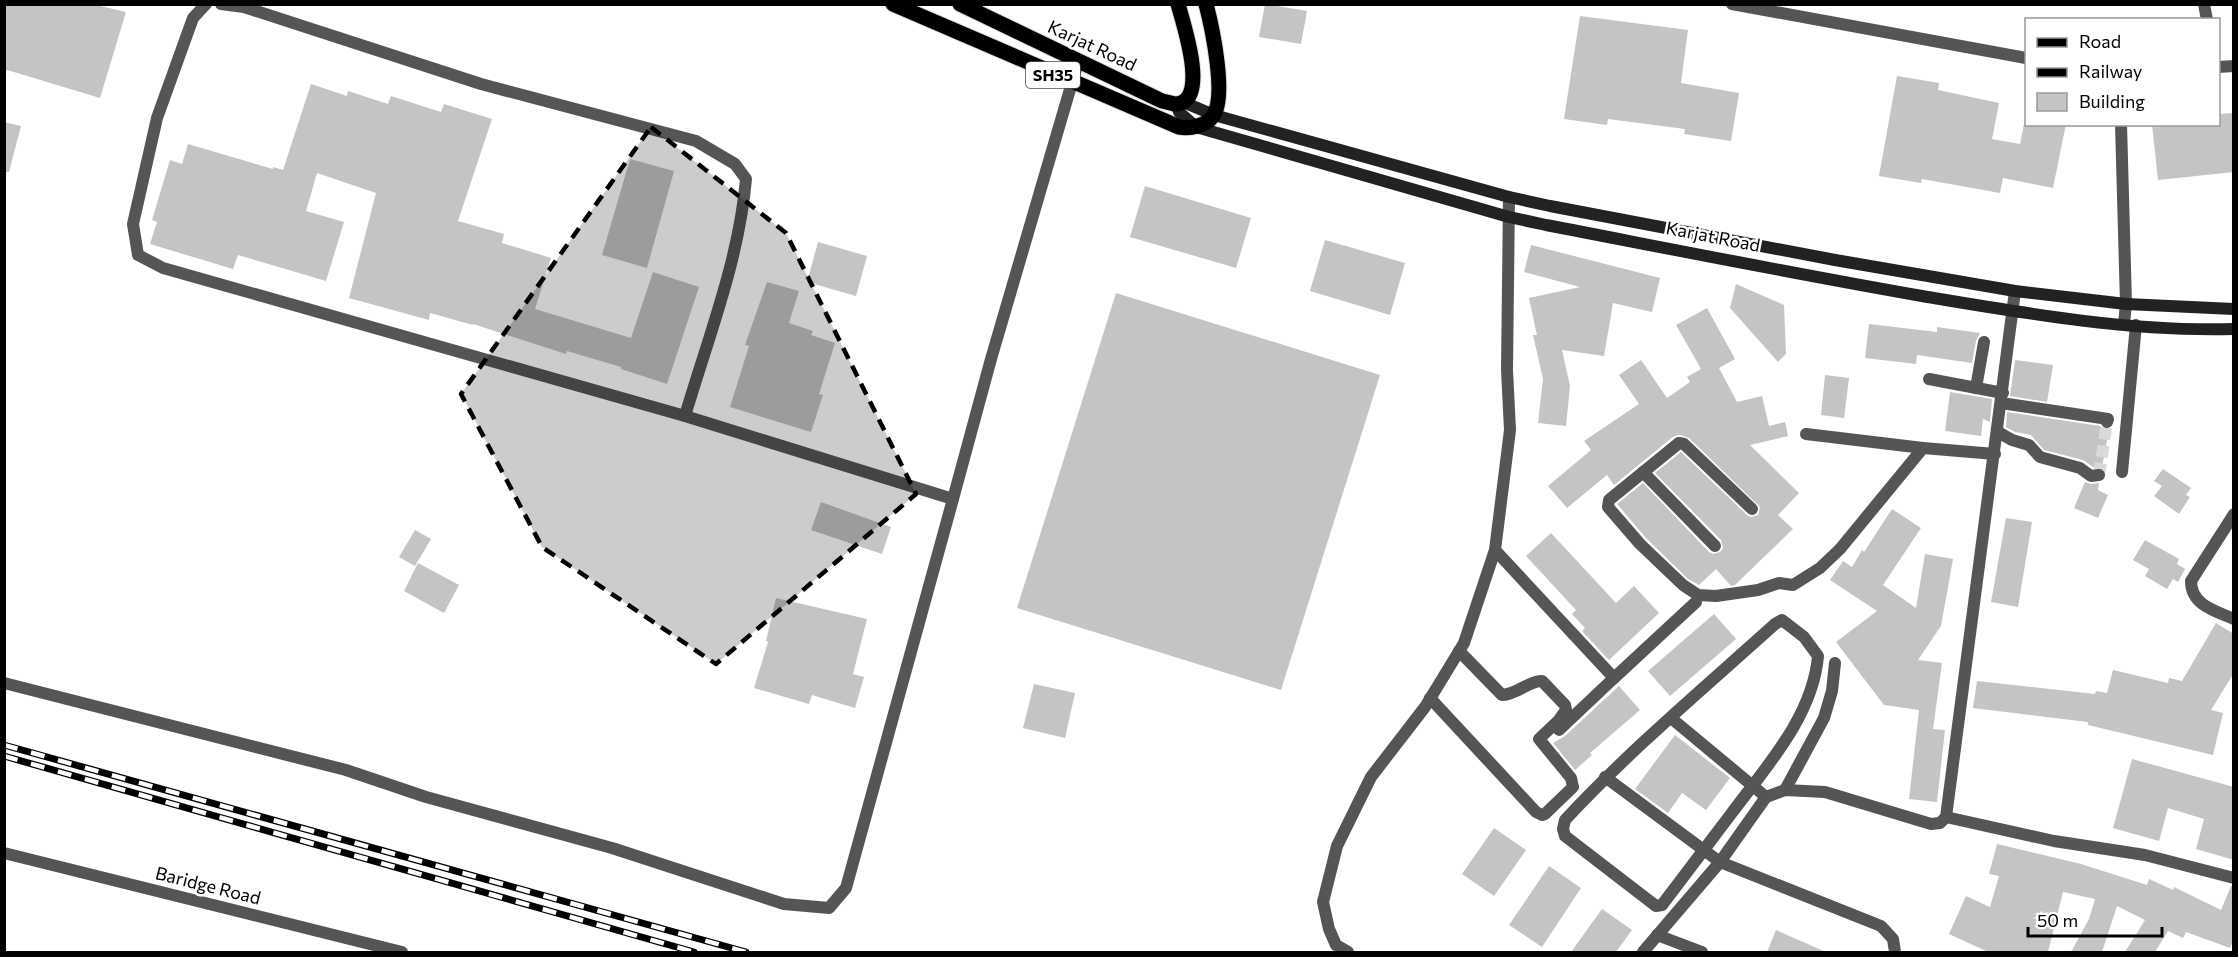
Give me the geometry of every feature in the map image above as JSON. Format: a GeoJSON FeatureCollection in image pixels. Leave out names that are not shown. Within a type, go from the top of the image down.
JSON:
{"type":"FeatureCollection","features":[{"type":"Feature","properties":{"kind":"main road","name":"Karjat Road"},"geometry":{"type":"LineString","coordinates":[[893,4],[1179,128],[1196,126]]}},
{"type":"Feature","properties":{"kind":"main road","name":"Karjat Road"},"geometry":{"type":"LineString","coordinates":[[960,4],[1162,101],[1179,103],[1214,115],[1509,197],[1835,260],[2015,291],[2126,304],[2234,309]]}},
{"type":"Feature","properties":{"kind":"main road"},"geometry":{"type":"LineString","coordinates":[[1178,4],[1194,79],[1192,93],[1179,103]]}},
{"type":"Feature","properties":{"kind":"main road"},"geometry":{"type":"LineString","coordinates":[[1196,126],[1205,123],[1214,115],[1219,99],[1216,46],[1206,4]]}},
{"type":"Feature","properties":{"kind":"main road","name":"Karjat Road"},"geometry":{"type":"LineString","coordinates":[[1179,103],[1187,120],[1196,126],[1509,217],[1820,278],[2013,311],[2130,325],[2234,329]]}},
{"type":"Feature","properties":{"kind":"street"},"geometry":{"type":"LineString","coordinates":[[206,4],[193,18],[157,118],[133,224],[138,255],[163,268],[685,416],[953,500]]}},
{"type":"Feature","properties":{"kind":"street"},"geometry":{"type":"LineString","coordinates":[[221,4],[244,7],[481,84],[696,141],[735,164],[746,179],[744,203],[726,283],[685,416]]}},
{"type":"Feature","properties":{"kind":"street"},"geometry":{"type":"LineString","coordinates":[[1732,4],[2025,58]]}},
{"type":"Feature","properties":{"kind":"street"},"geometry":{"type":"LineString","coordinates":[[4,682],[346,770],[426,797],[612,848],[784,904],[829,908],[846,888],[991,359],[1078,62]]}},
{"type":"Feature","properties":{"kind":"street"},"geometry":{"type":"LineString","coordinates":[[2121,126],[2126,304],[2130,325],[2122,472]]}},
{"type":"Feature","properties":{"kind":"street"},"geometry":{"type":"LineString","coordinates":[[1348,952],[1336,945],[1329,929],[1323,902],[1337,846],[1371,777],[1430,698],[1464,643],[1495,550],[1510,430],[1509,197]]}},
{"type":"Feature","properties":{"kind":"street"},"geometry":{"type":"LineString","coordinates":[[1643,952],[1720,862],[1766,797],[1785,790],[1825,792],[1931,824],[1940,824],[1946,817],[2015,291]]}},
{"type":"Feature","properties":{"kind":"street"},"geometry":{"type":"LineString","coordinates":[[1976,388],[1984,342]]}},
{"type":"Feature","properties":{"kind":"street"},"geometry":{"type":"LineString","coordinates":[[1929,379],[1976,388],[2002,398],[2108,418],[2107,422]]}},
{"type":"Feature","properties":{"kind":"street"},"geometry":{"type":"LineString","coordinates":[[1998,432],[2012,440],[2029,445],[2040,457],[2080,468],[2091,476],[2099,475]]}},
{"type":"Feature","properties":{"kind":"street"},"geometry":{"type":"LineString","coordinates":[[1806,434],[1923,448],[1995,453]]}},
{"type":"Feature","properties":{"kind":"street"},"geometry":{"type":"LineString","coordinates":[[1752,509],[1684,444],[1679,443],[1609,500],[1608,507],[1640,544],[1683,585],[1698,595],[1716,596],[1758,590],[1779,583],[1793,585],[1820,568],[1840,549],[1923,448]]}},
{"type":"Feature","properties":{"kind":"street"},"geometry":{"type":"LineString","coordinates":[[1643,472],[1715,546]]}},
{"type":"Feature","properties":{"kind":"street"},"geometry":{"type":"LineString","coordinates":[[2234,514],[2191,581],[2191,591],[2195,598],[2206,607],[2234,619]]}},
{"type":"Feature","properties":{"kind":"street"},"geometry":{"type":"LineString","coordinates":[[1495,550],[1614,678]]}},
{"type":"Feature","properties":{"kind":"street"},"geometry":{"type":"LineString","coordinates":[[1543,744],[1696,602]]}},
{"type":"Feature","properties":{"kind":"street"},"geometry":{"type":"LineString","coordinates":[[1782,620],[1804,637],[1818,656],[1817,673],[1793,729],[1662,905],[1656,906],[1565,836],[1563,829],[1565,820],[1605,777],[1671,718],[1782,620]]}},
{"type":"Feature","properties":{"kind":"street"},"geometry":{"type":"LineString","coordinates":[[1430,698],[1536,812],[1542,815],[1573,787],[1574,782],[1539,740],[1559,720],[1566,710],[1565,705],[1542,681],[1534,681],[1518,692],[1502,695],[1459,651]]}},
{"type":"Feature","properties":{"kind":"street"},"geometry":{"type":"LineString","coordinates":[[1785,790],[1824,718],[1832,691],[1835,663]]}},
{"type":"Feature","properties":{"kind":"street"},"geometry":{"type":"LineString","coordinates":[[1671,718],[1766,797]]}},
{"type":"Feature","properties":{"kind":"street"},"geometry":{"type":"LineString","coordinates":[[1605,777],[1720,862],[1881,926],[1893,939],[1895,952]]}},
{"type":"Feature","properties":{"kind":"street"},"geometry":{"type":"LineString","coordinates":[[1946,817],[2054,841],[2145,855],[2234,878]]}},
{"type":"Feature","properties":{"kind":"street","name":"Baridge Road"},"geometry":{"type":"LineString","coordinates":[[4,853],[402,952]]}},
{"type":"Feature","properties":{"kind":"street"},"geometry":{"type":"LineString","coordinates":[[1657,935],[1702,952]]}},
{"type":"Feature","properties":{"kind":"highlighted area"},"geometry":{"type":"Polygon","coordinates":[[[651,127],[786,233],[916,494],[716,664],[542,547],[461,394],[651,127]]]}},
{"type":"Feature","properties":{"kind":"building"},"geometry":{"type":"Polygon","coordinates":[[[4,4],[92,4],[126,12],[100,98],[4,69],[4,4]]]}},
{"type":"Feature","properties":{"kind":"building"},"geometry":{"type":"Polygon","coordinates":[[[1265,4],[1307,11],[1301,44],[1259,37],[1265,4]]]}},
{"type":"Feature","properties":{"kind":"building"},"geometry":{"type":"Polygon","coordinates":[[[1580,16],[1688,30],[1681,83],[1739,93],[1731,141],[1684,134],[1685,129],[1608,119],[1607,125],[1564,119],[1580,16]]]}},
{"type":"Feature","properties":{"kind":"building"},"geometry":{"type":"Polygon","coordinates":[[[1897,76],[1939,83],[1938,90],[1999,103],[1992,139],[2020,144],[2024,124],[2025,126],[2066,126],[2053,188],[2003,178],[2000,193],[1922,179],[1921,183],[1879,176],[1897,76]]]}},
{"type":"Feature","properties":{"kind":"building"},"geometry":{"type":"Polygon","coordinates":[[[311,84],[347,96],[348,91],[388,104],[391,96],[441,112],[444,104],[492,119],[458,221],[504,234],[502,243],[551,258],[535,309],[631,338],[653,272],[699,287],[667,384],[621,369],[621,367],[567,351],[566,354],[473,324],[430,313],[429,320],[349,298],[376,193],[317,173],[306,211],[344,222],[326,281],[238,255],[233,269],[150,244],[157,222],[152,220],[170,160],[182,164],[188,144],[283,170],[311,84]]]}},
{"type":"Feature","properties":{"kind":"building"},"geometry":{"type":"Polygon","coordinates":[[[2234,113],[2234,172],[2158,180],[2152,126],[2220,126],[2220,114],[2234,113]]]}},
{"type":"Feature","properties":{"kind":"building"},"geometry":{"type":"Polygon","coordinates":[[[4,122],[21,126],[9,172],[4,172],[4,122]]]}},
{"type":"Feature","properties":{"kind":"building"},"geometry":{"type":"Polygon","coordinates":[[[630,159],[674,171],[647,268],[602,255],[630,159]]]}},
{"type":"Feature","properties":{"kind":"building"},"geometry":{"type":"Polygon","coordinates":[[[1145,186],[1251,218],[1236,268],[1130,237],[1145,186]]]}},
{"type":"Feature","properties":{"kind":"building"},"geometry":{"type":"Polygon","coordinates":[[[1325,240],[1405,263],[1390,315],[1310,291],[1325,240]]]}},
{"type":"Feature","properties":{"kind":"building"},"geometry":{"type":"Polygon","coordinates":[[[818,242],[867,256],[856,296],[807,282],[818,242]]]}},
{"type":"Feature","properties":{"kind":"building"},"geometry":{"type":"Polygon","coordinates":[[[1531,245],[1660,278],[1652,312],[1613,303],[1604,356],[1562,350],[1570,386],[1566,426],[1538,423],[1543,379],[1533,335],[1537,335],[1529,298],[1580,287],[1524,272],[1531,245]]]}},
{"type":"Feature","properties":{"kind":"building"},"geometry":{"type":"Polygon","coordinates":[[[767,282],[799,291],[789,323],[813,331],[811,335],[835,343],[819,394],[823,395],[811,432],[730,407],[749,346],[745,345],[767,282]]]}},
{"type":"Feature","properties":{"kind":"building"},"geometry":{"type":"Polygon","coordinates":[[[1736,284],[1784,305],[1786,354],[1778,362],[1730,308],[1736,284]]]}},
{"type":"Feature","properties":{"kind":"building"},"geometry":{"type":"Polygon","coordinates":[[[1116,293],[1380,375],[1281,690],[1017,608],[1116,293]]]}},
{"type":"Feature","properties":{"kind":"building"},"geometry":{"type":"Polygon","coordinates":[[[1707,308],[1735,359],[1719,368],[1737,402],[1762,396],[1769,426],[1785,422],[1788,436],[1750,445],[1799,493],[1778,515],[1793,529],[1735,585],[1731,586],[1716,569],[1699,585],[1688,579],[1646,538],[1617,504],[1643,483],[1709,552],[1713,554],[1720,552],[1723,548],[1721,540],[1655,473],[1681,452],[1747,515],[1751,517],[1758,515],[1760,507],[1689,438],[1674,436],[1614,485],[1607,475],[1567,508],[1548,486],[1591,450],[1584,441],[1639,404],[1619,375],[1641,360],[1667,398],[1690,382],[1687,377],[1701,369],[1676,325],[1707,308]]]}},
{"type":"Feature","properties":{"kind":"building"},"geometry":{"type":"Polygon","coordinates":[[[1869,324],[1937,332],[1937,327],[1980,333],[1976,341],[1972,363],[1917,355],[1916,364],[1865,358],[1869,324]]]}},
{"type":"Feature","properties":{"kind":"building"},"geometry":{"type":"Polygon","coordinates":[[[2015,360],[2053,365],[2047,402],[2010,396],[2015,360]]]}},
{"type":"Feature","properties":{"kind":"building"},"geometry":{"type":"Polygon","coordinates":[[[1825,375],[1849,378],[1844,418],[1821,415],[1825,375]]]}},
{"type":"Feature","properties":{"kind":"building"},"geometry":{"type":"Polygon","coordinates":[[[1950,392],[1992,399],[1990,422],[1983,419],[1981,436],[1945,431],[1950,392]]]}},
{"type":"Feature","properties":{"kind":"building"},"geometry":{"type":"Polygon","coordinates":[[[2007,412],[2100,426],[2104,430],[2109,430],[2102,467],[2093,467],[2083,460],[2044,450],[2031,435],[2015,432],[2006,427],[2007,412]]]}},
{"type":"Feature","properties":{"kind":"building"},"geometry":{"type":"Polygon","coordinates":[[[2163,469],[2191,488],[2186,495],[2190,497],[2179,514],[2154,496],[2162,486],[2154,481],[2163,469]]]}},
{"type":"Feature","properties":{"kind":"building"},"geometry":{"type":"Polygon","coordinates":[[[2085,482],[2099,483],[2098,490],[2108,495],[2098,518],[2074,508],[2085,482]]]}},
{"type":"Feature","properties":{"kind":"building"},"geometry":{"type":"Polygon","coordinates":[[[821,502],[891,527],[882,554],[811,530],[821,502]]]}},
{"type":"Feature","properties":{"kind":"building"},"geometry":{"type":"Polygon","coordinates":[[[1892,509],[1921,528],[1883,585],[1916,608],[1925,554],[1953,559],[1941,626],[1918,660],[1942,663],[1933,729],[1945,730],[1937,802],[1909,799],[1919,710],[1884,705],[1836,642],[1877,611],[1830,580],[1843,561],[1852,567],[1892,509]]]}},
{"type":"Feature","properties":{"kind":"building"},"geometry":{"type":"Polygon","coordinates":[[[2006,518],[2032,522],[2018,607],[1991,602],[2006,518]]]}},
{"type":"Feature","properties":{"kind":"building"},"geometry":{"type":"Polygon","coordinates":[[[415,530],[431,539],[415,566],[399,557],[415,530]]]}},
{"type":"Feature","properties":{"kind":"building"},"geometry":{"type":"Polygon","coordinates":[[[1551,533],[1616,603],[1634,586],[1659,613],[1609,660],[1582,631],[1585,628],[1572,614],[1576,610],[1526,556],[1551,533]]]}},
{"type":"Feature","properties":{"kind":"building"},"geometry":{"type":"Polygon","coordinates":[[[2145,540],[2179,559],[2177,564],[2185,569],[2178,582],[2173,579],[2167,589],[2145,576],[2149,569],[2133,560],[2145,540]]]}},
{"type":"Feature","properties":{"kind":"building"},"geometry":{"type":"Polygon","coordinates":[[[418,563],[459,585],[444,613],[404,591],[418,563]]]}},
{"type":"Feature","properties":{"kind":"building"},"geometry":{"type":"Polygon","coordinates":[[[776,598],[867,619],[853,674],[864,677],[855,708],[812,695],[809,704],[754,688],[768,642],[766,641],[776,598]]]}},
{"type":"Feature","properties":{"kind":"building"},"geometry":{"type":"Polygon","coordinates":[[[1714,614],[1736,639],[1670,696],[1648,671],[1714,614]]]}},
{"type":"Feature","properties":{"kind":"building"},"geometry":{"type":"Polygon","coordinates":[[[2216,623],[2234,634],[2234,673],[2211,710],[2223,713],[2213,755],[2088,725],[2088,722],[1973,708],[1977,681],[2095,694],[2096,691],[2107,693],[2113,670],[2168,683],[2169,678],[2182,681],[2216,623]]]}},
{"type":"Feature","properties":{"kind":"building"},"geometry":{"type":"Polygon","coordinates":[[[1034,684],[1075,693],[1065,738],[1023,728],[1034,684]]]}},
{"type":"Feature","properties":{"kind":"building"},"geometry":{"type":"Polygon","coordinates":[[[1619,686],[1640,710],[1590,753],[1592,755],[1575,770],[1553,743],[1565,736],[1619,686]]]}},
{"type":"Feature","properties":{"kind":"building"},"geometry":{"type":"Polygon","coordinates":[[[1675,735],[1730,778],[1706,810],[1682,793],[1668,813],[1635,789],[1675,735]]]}},
{"type":"Feature","properties":{"kind":"building"},"geometry":{"type":"Polygon","coordinates":[[[2132,759],[2234,787],[2234,860],[2196,849],[2204,819],[2168,808],[2159,841],[2113,828],[2132,759]]]}},
{"type":"Feature","properties":{"kind":"building"},"geometry":{"type":"Polygon","coordinates":[[[1494,828],[1526,850],[1494,896],[1462,874],[1494,828]]]}},
{"type":"Feature","properties":{"kind":"building"},"geometry":{"type":"Polygon","coordinates":[[[1997,844],[2081,864],[2147,885],[2149,879],[2173,890],[2174,887],[2221,910],[2231,886],[2234,886],[2234,940],[2230,948],[2186,932],[2183,938],[2168,931],[2155,952],[2125,952],[2145,920],[2117,906],[2102,952],[2071,952],[2089,919],[2095,899],[2063,892],[2048,952],[1988,952],[1949,934],[1966,896],[1990,907],[1999,876],[1989,874],[1997,844]]]}},
{"type":"Feature","properties":{"kind":"building"},"geometry":{"type":"Polygon","coordinates":[[[1549,866],[1581,888],[1542,947],[1509,925],[1549,866]]]}},
{"type":"Feature","properties":{"kind":"building"},"geometry":{"type":"Polygon","coordinates":[[[1602,909],[1632,930],[1616,952],[1571,952],[1602,909]]]}},
{"type":"Feature","properties":{"kind":"building"},"geometry":{"type":"Polygon","coordinates":[[[1776,930],[1826,952],[1767,952],[1776,930]]]}},
{"type":"Feature","properties":{"kind":"tunnel"},"geometry":{"type":"LineString","coordinates":[[2099,475],[2107,422]]}},
{"type":"Feature","properties":{"kind":"railway"},"geometry":{"type":"LineString","coordinates":[[4,745],[746,952]]}},
{"type":"Feature","properties":{"kind":"railway"},"geometry":{"type":"LineString","coordinates":[[4,756],[694,952]]}}]}
